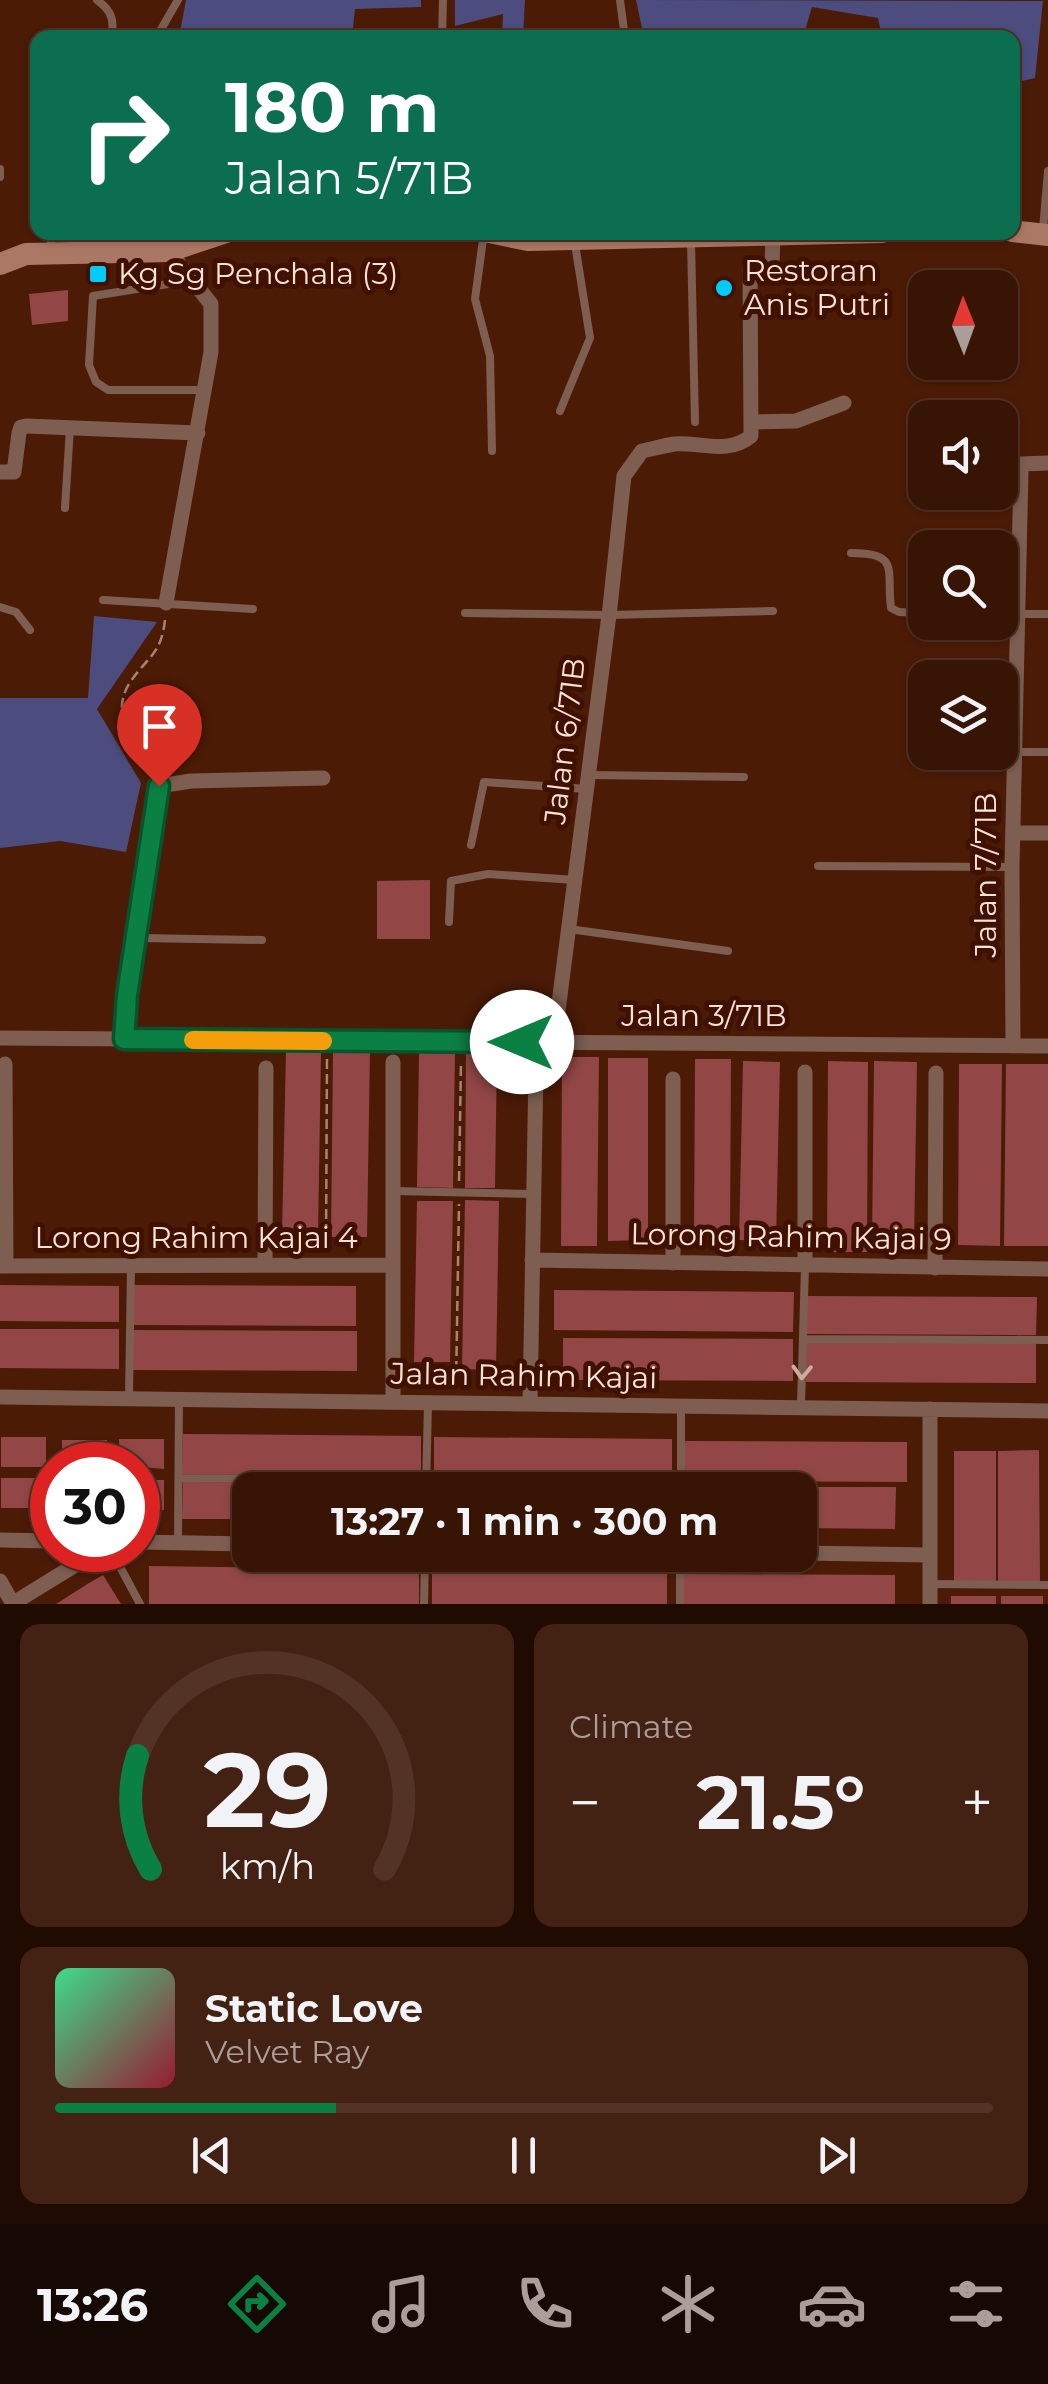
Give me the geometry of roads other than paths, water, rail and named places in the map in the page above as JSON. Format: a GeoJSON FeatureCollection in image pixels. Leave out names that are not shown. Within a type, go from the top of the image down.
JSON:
{"type":"FeatureCollection","features":[{"type":"Feature","properties":{"kind":"street"},"geometry":{"type":"LineString","coordinates":[[1020,232],[1046,235]]}},
{"type":"Feature","properties":{"kind":"street"},"geometry":{"type":"LineString","coordinates":[[0,264],[51,243],[160,245],[185,240]]}},
{"type":"Feature","properties":{"kind":"street"},"geometry":{"type":"LineString","coordinates":[[528,240],[574,240]]}},
{"type":"Feature","properties":{"kind":"street"},"geometry":{"type":"LineString","coordinates":[[773,240],[772,267],[750,268],[752,422],[796,421],[844,402]]}},
{"type":"Feature","properties":{"kind":"street"},"geometry":{"type":"LineString","coordinates":[[160,245],[211,304],[206,390],[166,604]]}},
{"type":"Feature","properties":{"kind":"street","name":"Jalan 6/71B"},"geometry":{"type":"LineString","coordinates":[[554,1042],[624,476],[642,451],[675,444],[724,447],[742,443],[751,436],[752,422]]}},
{"type":"Feature","properties":{"kind":"street"},"geometry":{"type":"LineString","coordinates":[[0,472],[14,472],[16,468],[20,427],[198,433]]}},
{"type":"Feature","properties":{"kind":"street","name":"Jalan 7/71B"},"geometry":{"type":"LineString","coordinates":[[1015,530],[1021,464],[1048,463]]}},
{"type":"Feature","properties":{"kind":"street","name":"Jalan 7/71B"},"geometry":{"type":"LineString","coordinates":[[1013,1046],[1014,770]]}},
{"type":"Feature","properties":{"kind":"street"},"geometry":{"type":"LineString","coordinates":[[124,1039],[127,995],[159,786],[191,781],[323,778]]}},
{"type":"Feature","properties":{"kind":"street"},"geometry":{"type":"LineString","coordinates":[[1013,833],[1048,832]]}},
{"type":"Feature","properties":{"kind":"street","name":"Jalan 3/71B"},"geometry":{"type":"LineString","coordinates":[[0,1038],[1048,1046]]}},
{"type":"Feature","properties":{"kind":"street"},"geometry":{"type":"LineString","coordinates":[[393,1062],[393,1402]]}},
{"type":"Feature","properties":{"kind":"street"},"geometry":{"type":"LineString","coordinates":[[3,1266],[5,1064]]}},
{"type":"Feature","properties":{"kind":"street"},"geometry":{"type":"LineString","coordinates":[[265,1266],[266,1068]]}},
{"type":"Feature","properties":{"kind":"street"},"geometry":{"type":"LineString","coordinates":[[530,1404],[536,1069]]}},
{"type":"Feature","properties":{"kind":"street"},"geometry":{"type":"LineString","coordinates":[[805,1266],[806,1072]]}},
{"type":"Feature","properties":{"kind":"street"},"geometry":{"type":"LineString","coordinates":[[935,1268],[936,1073]]}},
{"type":"Feature","properties":{"kind":"street"},"geometry":{"type":"LineString","coordinates":[[673,1263],[674,1078]]}},
{"type":"Feature","properties":{"kind":"street","name":"Lorong Rahim Kajai 9"},"geometry":{"type":"LineString","coordinates":[[532,1260],[1048,1269]]}},
{"type":"Feature","properties":{"kind":"street","name":"Lorong Rahim Kajai 4"},"geometry":{"type":"LineString","coordinates":[[3,1266],[393,1265]]}},
{"type":"Feature","properties":{"kind":"street","name":"Jalan Rahim Kajai"},"geometry":{"type":"LineString","coordinates":[[0,1397],[1048,1411]]}},
{"type":"Feature","properties":{"kind":"street"},"geometry":{"type":"LineString","coordinates":[[930,1409],[930,1604]]}},
{"type":"Feature","properties":{"kind":"street"},"geometry":{"type":"LineString","coordinates":[[0,1540],[30,1541]]}},
{"type":"Feature","properties":{"kind":"street"},"geometry":{"type":"LineString","coordinates":[[160,1543],[232,1544]]}},
{"type":"Feature","properties":{"kind":"street"},"geometry":{"type":"LineString","coordinates":[[817,1553],[930,1555]]}},
{"type":"Feature","properties":{"kind":"street"},"geometry":{"type":"LineString","coordinates":[[0,1581],[12,1604],[64,1572]]}},
{"type":"Feature","properties":{"kind":"lane"},"geometry":{"type":"LineString","coordinates":[[97,0],[110,10],[113,30]]}},
{"type":"Feature","properties":{"kind":"lane"},"geometry":{"type":"LineString","coordinates":[[161,30],[178,0]]}},
{"type":"Feature","properties":{"kind":"lane"},"geometry":{"type":"LineString","coordinates":[[442,30],[443,0]]}},
{"type":"Feature","properties":{"kind":"lane"},"geometry":{"type":"LineString","coordinates":[[620,0],[624,30]]}},
{"type":"Feature","properties":{"kind":"lane"},"geometry":{"type":"LineString","coordinates":[[0,168],[0,177]]}},
{"type":"Feature","properties":{"kind":"lane"},"geometry":{"type":"LineString","coordinates":[[1046,235],[1048,171]]}},
{"type":"Feature","properties":{"kind":"lane"},"geometry":{"type":"LineString","coordinates":[[485,240],[475,299],[490,356],[492,451]]}},
{"type":"Feature","properties":{"kind":"lane"},"geometry":{"type":"LineString","coordinates":[[560,411],[590,338],[574,240]]}},
{"type":"Feature","properties":{"kind":"lane"},"geometry":{"type":"LineString","coordinates":[[690,240],[694,422]]}},
{"type":"Feature","properties":{"kind":"lane"},"geometry":{"type":"LineString","coordinates":[[194,280],[93,296],[89,365],[96,382],[108,390],[206,390]]}},
{"type":"Feature","properties":{"kind":"lane"},"geometry":{"type":"LineString","coordinates":[[66,508],[70,427]]}},
{"type":"Feature","properties":{"kind":"lane"},"geometry":{"type":"LineString","coordinates":[[851,553],[882,556],[889,564],[890,608],[908,612]]}},
{"type":"Feature","properties":{"kind":"lane"},"geometry":{"type":"LineString","coordinates":[[103,600],[253,609]]}},
{"type":"Feature","properties":{"kind":"lane"},"geometry":{"type":"LineString","coordinates":[[0,606],[16,612],[30,630]]}},
{"type":"Feature","properties":{"kind":"lane"},"geometry":{"type":"LineString","coordinates":[[465,614],[609,616],[774,611]]}},
{"type":"Feature","properties":{"kind":"lane"},"geometry":{"type":"LineString","coordinates":[[1018,614],[1048,614]]}},
{"type":"Feature","properties":{"kind":"lane"},"geometry":{"type":"LineString","coordinates":[[1018,752],[1048,752]]}},
{"type":"Feature","properties":{"kind":"lane"},"geometry":{"type":"LineString","coordinates":[[472,845],[484,782],[744,777]]}},
{"type":"Feature","properties":{"kind":"lane"},"geometry":{"type":"LineString","coordinates":[[818,866],[1012,867]]}},
{"type":"Feature","properties":{"kind":"lane"},"geometry":{"type":"LineString","coordinates":[[449,922],[451,881],[488,874],[575,880]]}},
{"type":"Feature","properties":{"kind":"lane"},"geometry":{"type":"LineString","coordinates":[[569,929],[728,951]]}},
{"type":"Feature","properties":{"kind":"lane"},"geometry":{"type":"LineString","coordinates":[[138,938],[262,940]]}},
{"type":"Feature","properties":{"kind":"lane"},"geometry":{"type":"LineString","coordinates":[[393,1191],[534,1194]]}},
{"type":"Feature","properties":{"kind":"lane"},"geometry":{"type":"LineString","coordinates":[[129,1398],[131,1266]]}},
{"type":"Feature","properties":{"kind":"lane"},"geometry":{"type":"LineString","coordinates":[[801,1408],[805,1266]]}},
{"type":"Feature","properties":{"kind":"lane"},"geometry":{"type":"LineString","coordinates":[[803,1338],[1048,1340]]}},
{"type":"Feature","properties":{"kind":"lane"},"geometry":{"type":"LineString","coordinates":[[178,1543],[180,1399]]}},
{"type":"Feature","properties":{"kind":"lane"},"geometry":{"type":"LineString","coordinates":[[426,1472],[428,1402]]}},
{"type":"Feature","properties":{"kind":"lane"},"geometry":{"type":"LineString","coordinates":[[681,1406],[681,1472]]}},
{"type":"Feature","properties":{"kind":"lane"},"geometry":{"type":"LineString","coordinates":[[179,1478],[232,1480]]}},
{"type":"Feature","properties":{"kind":"lane"},"geometry":{"type":"LineString","coordinates":[[123,1572],[140,1604]]}},
{"type":"Feature","properties":{"kind":"lane"},"geometry":{"type":"LineString","coordinates":[[424,1604],[425,1572]]}},
{"type":"Feature","properties":{"kind":"lane"},"geometry":{"type":"LineString","coordinates":[[680,1572],[680,1604]]}},
{"type":"Feature","properties":{"kind":"lane"},"geometry":{"type":"LineString","coordinates":[[930,1584],[1048,1585]]}},
{"type":"Feature","properties":{"kind":"place","name":"Kg Sg Penchala (3)"},"geometry":{"type":"Point","coordinates":[98,274]}},
{"type":"Feature","properties":{"kind":"place","name":"Restoran Anis Putri"},"geometry":{"type":"Point","coordinates":[724,288]}}]}
